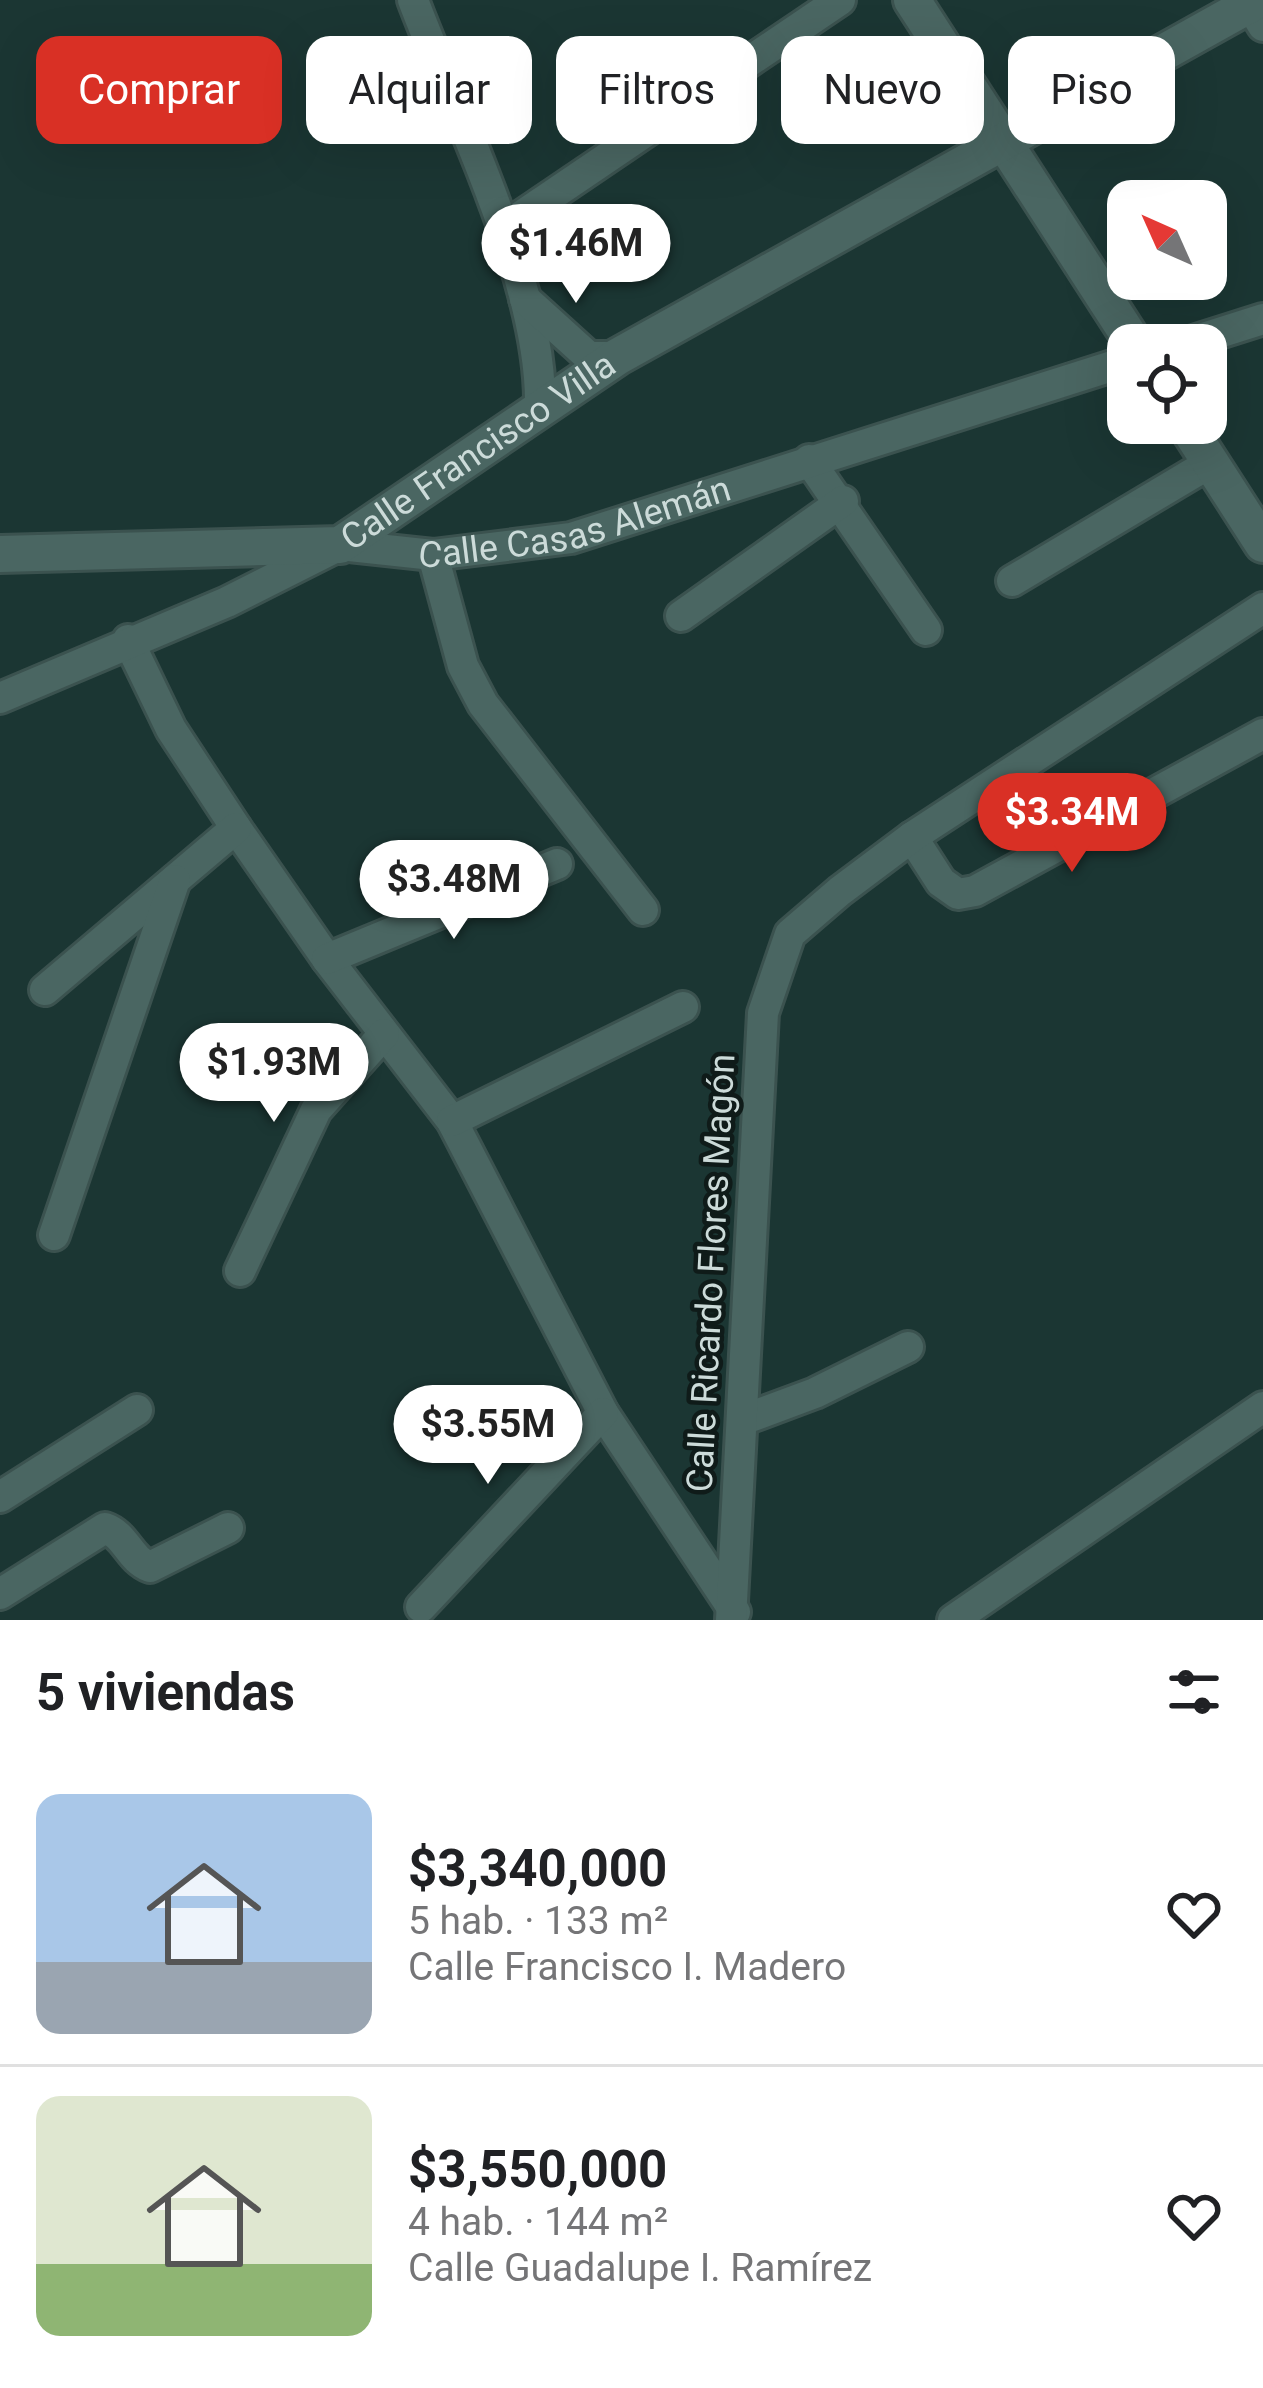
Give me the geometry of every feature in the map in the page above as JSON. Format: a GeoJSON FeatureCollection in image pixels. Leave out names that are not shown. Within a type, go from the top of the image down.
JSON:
{"type":"FeatureCollection","features":[{"type":"Feature","properties":{"kind":"street"},"geometry":{"type":"LineString","coordinates":[[413,0],[502,229],[541,376],[540,406]]}},
{"type":"Feature","properties":{"kind":"street"},"geometry":{"type":"LineString","coordinates":[[502,229],[840,0]]}},
{"type":"Feature","properties":{"kind":"street"},"geometry":{"type":"LineString","coordinates":[[912,0],[1008,140]]}},
{"type":"Feature","properties":{"kind":"street","name":"Calle Francisco Villa"},"geometry":{"type":"LineString","coordinates":[[1175,51],[1255,8]]}},
{"type":"Feature","properties":{"kind":"street","name":"Calle Francisco Villa"},"geometry":{"type":"LineString","coordinates":[[0,698],[227,602],[340,545],[617,357],[1008,140]]}},
{"type":"Feature","properties":{"kind":"street"},"geometry":{"type":"LineString","coordinates":[[1010,144],[1123,324]]}},
{"type":"Feature","properties":{"kind":"street"},"geometry":{"type":"LineString","coordinates":[[520,293],[550,327],[590,357],[617,357]]}},
{"type":"Feature","properties":{"kind":"street"},"geometry":{"type":"LineString","coordinates":[[1227,331],[1263,320]]}},
{"type":"Feature","properties":{"kind":"street","name":"Calle Casas Alemán"},"geometry":{"type":"LineString","coordinates":[[0,554],[340,545],[433,556],[571,538],[1107,368]]}},
{"type":"Feature","properties":{"kind":"street"},"geometry":{"type":"LineString","coordinates":[[1198,444],[1263,544]]}},
{"type":"Feature","properties":{"kind":"street"},"geometry":{"type":"LineString","coordinates":[[809,460],[843,501],[926,630]]}},
{"type":"Feature","properties":{"kind":"street"},"geometry":{"type":"LineString","coordinates":[[1012,581],[1210,463]]}},
{"type":"Feature","properties":{"kind":"street"},"geometry":{"type":"LineString","coordinates":[[681,616],[843,501]]}},
{"type":"Feature","properties":{"kind":"street"},"geometry":{"type":"LineString","coordinates":[[433,556],[463,666],[484,704],[643,910]]}},
{"type":"Feature","properties":{"kind":"street"},"geometry":{"type":"LineString","coordinates":[[1263,608],[912,836],[941,882],[958,893],[975,891],[1263,734]]}},
{"type":"Feature","properties":{"kind":"street"},"geometry":{"type":"LineString","coordinates":[[128,640],[171,729],[236,828],[327,959],[452,1121],[603,1413],[735,1616]]}},
{"type":"Feature","properties":{"kind":"street"},"geometry":{"type":"LineString","coordinates":[[45,990],[236,828]]}},
{"type":"Feature","properties":{"kind":"street","name":"Calle Ricardo Flores Magón"},"geometry":{"type":"LineString","coordinates":[[735,1616],[744,1343],[763,1013],[790,934],[912,836]]}},
{"type":"Feature","properties":{"kind":"street"},"geometry":{"type":"LineString","coordinates":[[327,959],[557,864]]}},
{"type":"Feature","properties":{"kind":"street"},"geometry":{"type":"LineString","coordinates":[[54,1235],[175,880]]}},
{"type":"Feature","properties":{"kind":"street"},"geometry":{"type":"LineString","coordinates":[[452,1121],[682,1007]]}},
{"type":"Feature","properties":{"kind":"street"},"geometry":{"type":"LineString","coordinates":[[240,1271],[316,1110],[384,1034]]}},
{"type":"Feature","properties":{"kind":"street"},"geometry":{"type":"LineString","coordinates":[[745,1419],[815,1393],[908,1347]]}},
{"type":"Feature","properties":{"kind":"street"},"geometry":{"type":"LineString","coordinates":[[953,1620],[1263,1407]]}},
{"type":"Feature","properties":{"kind":"street"},"geometry":{"type":"LineString","coordinates":[[0,1497],[137,1410]]}},
{"type":"Feature","properties":{"kind":"street"},"geometry":{"type":"LineString","coordinates":[[421,1607],[603,1413]]}},
{"type":"Feature","properties":{"kind":"street"},"geometry":{"type":"LineString","coordinates":[[0,1594],[105,1528],[118,1532],[138,1562],[150,1567],[228,1528]]}}]}
